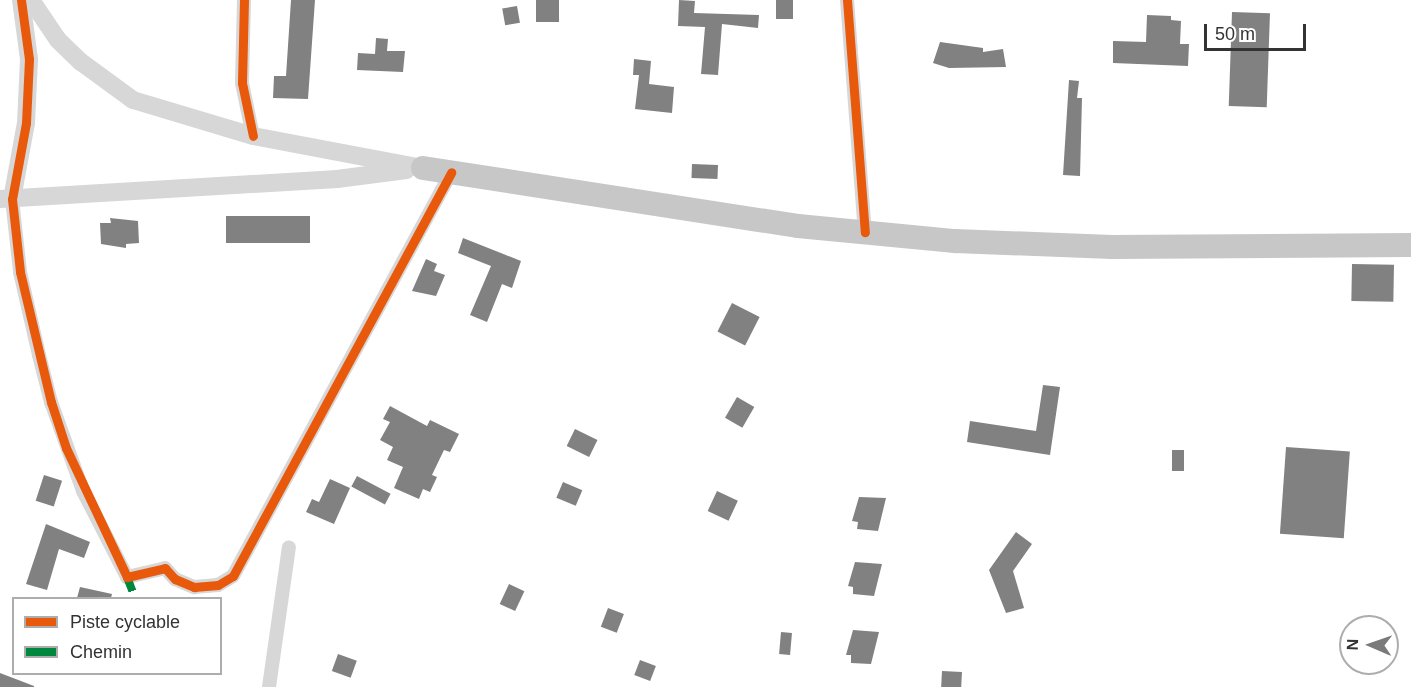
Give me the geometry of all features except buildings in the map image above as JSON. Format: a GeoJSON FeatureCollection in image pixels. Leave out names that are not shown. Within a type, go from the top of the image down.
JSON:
{"type":"FeatureCollection","features":[{"type":"Feature","properties":{"kind":"highway"},"geometry":{"type":"LineString","coordinates":[[423,168],[798,226],[865,232],[1046,245],[1411,245]]}},
{"type":"Feature","properties":{"kind":"street"},"geometry":{"type":"LineString","coordinates":[[21,0],[29,59],[26,123],[6,199],[42,367],[83,491],[127,578],[165,568],[175,579],[194,587],[218,585],[233,576],[451,172]]}},
{"type":"Feature","properties":{"kind":"street"},"geometry":{"type":"LineString","coordinates":[[31,0],[58,40],[81,62],[133,100],[253,136],[423,168]]}},
{"type":"Feature","properties":{"kind":"street"},"geometry":{"type":"LineString","coordinates":[[244,0],[242,83],[253,136]]}},
{"type":"Feature","properties":{"kind":"street"},"geometry":{"type":"LineString","coordinates":[[847,0],[865,232]]}},
{"type":"Feature","properties":{"kind":"street"},"geometry":{"type":"LineString","coordinates":[[6,199],[337,179],[423,168]]}},
{"type":"Feature","properties":{"kind":"street"},"geometry":{"type":"LineString","coordinates":[[269,687],[289,547]]}},
{"type":"Feature","properties":{"kind":"marked path"},"geometry":{"type":"LineString","coordinates":[[127,577],[135,597]]}},
{"type":"Feature","properties":{"kind":"cycle path"},"geometry":{"type":"LineString","coordinates":[[21,0],[29,59],[26,123],[12,199],[20,272],[51,402],[66,448],[127,577],[165,568],[175,579],[194,587],[218,585],[233,576],[451,172]]}},
{"type":"Feature","properties":{"kind":"cycle path"},"geometry":{"type":"LineString","coordinates":[[244,0],[242,83],[253,136]]}},
{"type":"Feature","properties":{"kind":"cycle path"},"geometry":{"type":"LineString","coordinates":[[847,0],[865,232]]}}]}
